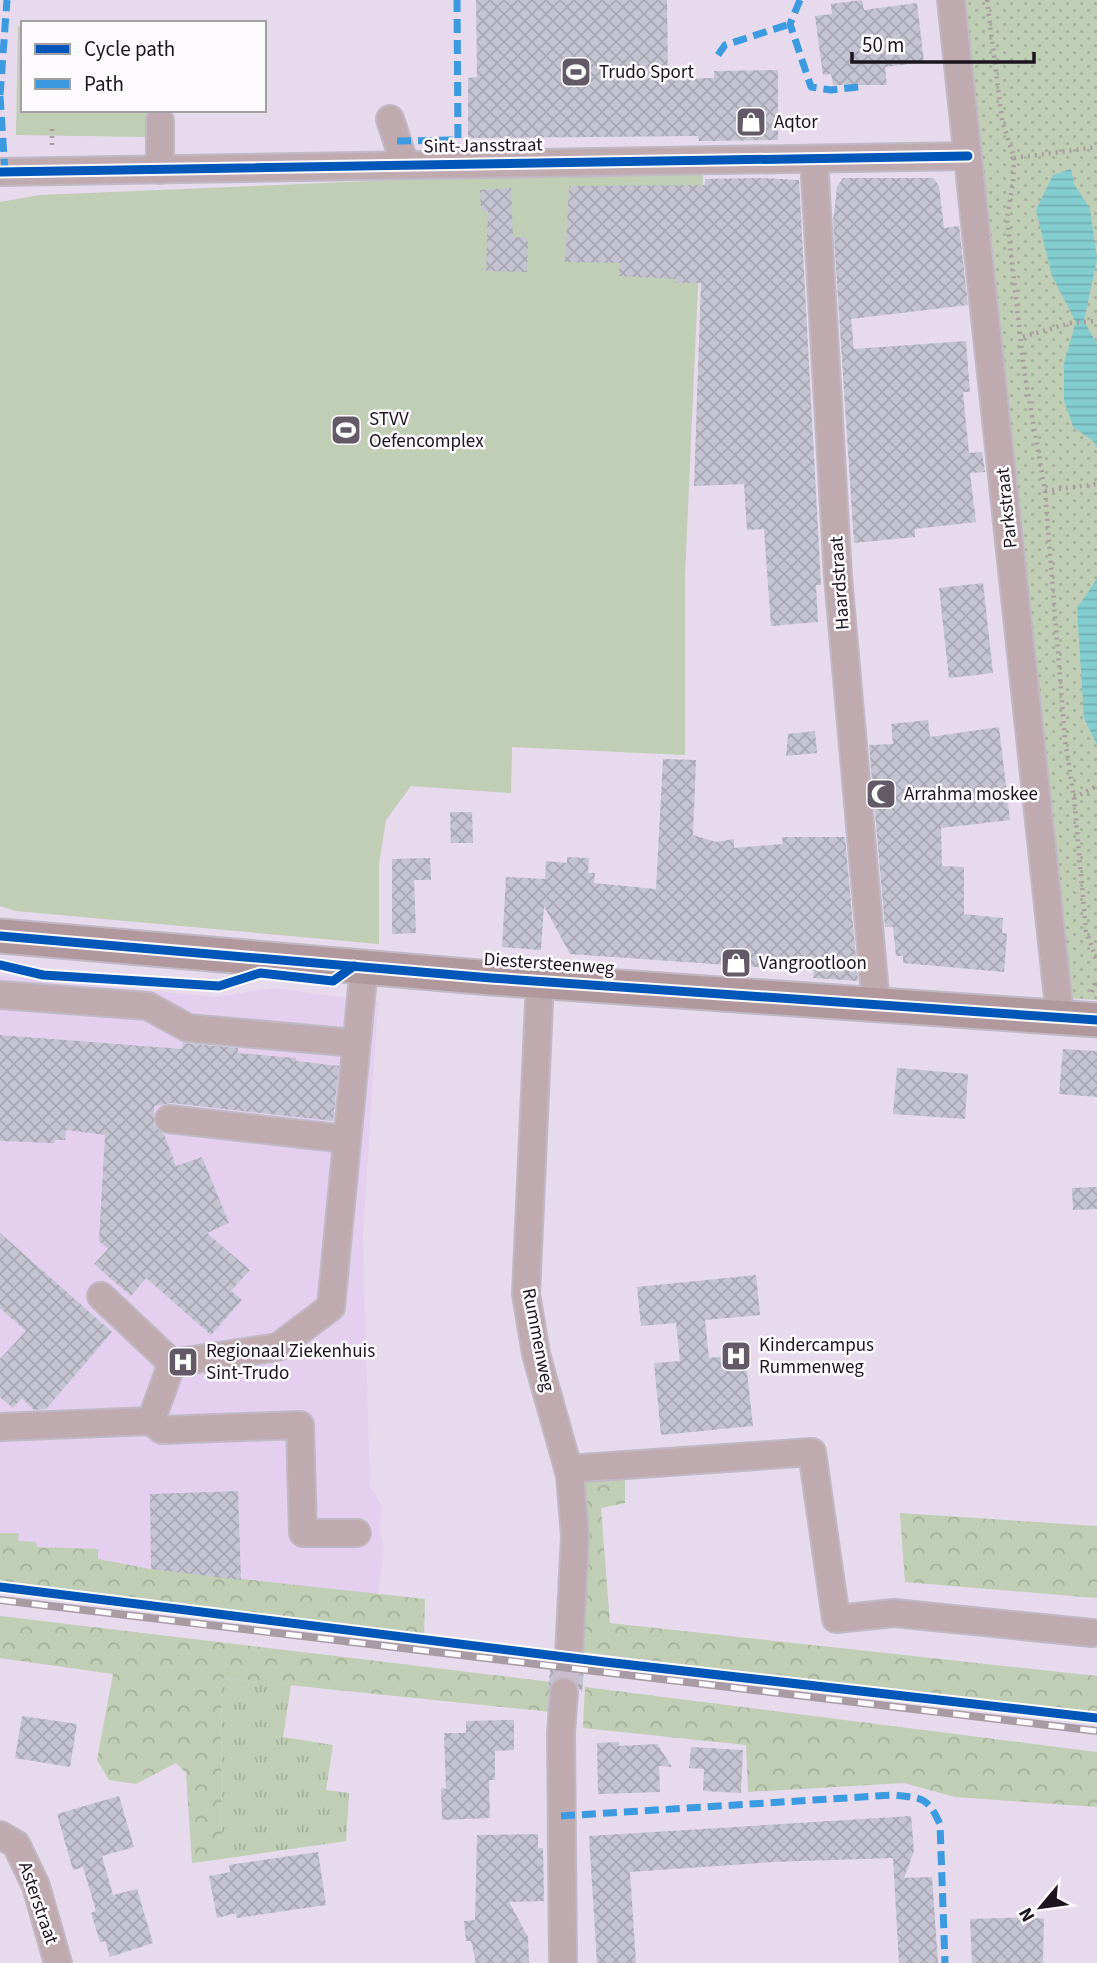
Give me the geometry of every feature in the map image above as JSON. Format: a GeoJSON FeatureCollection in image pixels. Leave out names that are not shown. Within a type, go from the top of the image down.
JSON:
{"type":"FeatureCollection","features":[{"type":"Feature","properties":{"kind":"main road","name":"Diestersteenweg"},"geometry":{"type":"LineString","coordinates":[[0,936],[540,981],[1097,1020]]}},
{"type":"Feature","properties":{"kind":"street","name":"Parkstraat"},"geometry":{"type":"LineString","coordinates":[[951,0],[1060,1017]]}},
{"type":"Feature","properties":{"kind":"street"},"geometry":{"type":"LineString","coordinates":[[390,119],[405,165]]}},
{"type":"Feature","properties":{"kind":"street"},"geometry":{"type":"LineString","coordinates":[[160,121],[160,170]]}},
{"type":"Feature","properties":{"kind":"street","name":"Sint-Jansstraat"},"geometry":{"type":"LineString","coordinates":[[0,172],[968,156]]}},
{"type":"Feature","properties":{"kind":"street","name":"Haardstraat"},"geometry":{"type":"LineString","coordinates":[[814,159],[838,577],[876,1005]]}},
{"type":"Feature","properties":{"kind":"street"},"geometry":{"type":"LineString","coordinates":[[172,1363],[278,1347],[331,1307],[364,967]]}},
{"type":"Feature","properties":{"kind":"street","name":"Rummenweg"},"geometry":{"type":"LineString","coordinates":[[540,981],[526,1294],[536,1354],[568,1469],[575,1536],[569,1655]]}},
{"type":"Feature","properties":{"kind":"street"},"geometry":{"type":"LineString","coordinates":[[0,995],[148,1006],[188,1028],[355,1043]]}},
{"type":"Feature","properties":{"kind":"street"},"geometry":{"type":"LineString","coordinates":[[169,1119],[346,1139]]}},
{"type":"Feature","properties":{"kind":"street"},"geometry":{"type":"LineString","coordinates":[[101,1296],[172,1363]]}},
{"type":"Feature","properties":{"kind":"street"},"geometry":{"type":"LineString","coordinates":[[151,1421],[172,1363]]}},
{"type":"Feature","properties":{"kind":"street"},"geometry":{"type":"LineString","coordinates":[[0,1427],[151,1421],[162,1430],[300,1426],[303,1533],[357,1533]]}},
{"type":"Feature","properties":{"kind":"street"},"geometry":{"type":"LineString","coordinates":[[568,1469],[812,1452],[836,1619],[894,1613],[1092,1633]]}},
{"type":"Feature","properties":{"kind":"street"},"geometry":{"type":"LineString","coordinates":[[563,1963],[561,1733],[564,1692]]}},
{"type":"Feature","properties":{"kind":"street","name":"Asterstraat"},"geometry":{"type":"LineString","coordinates":[[8,1840],[36,1886],[58,1963]]}},
{"type":"Feature","properties":{"kind":"path"},"geometry":{"type":"LineString","coordinates":[[987,0],[1002,120],[1014,158],[1007,218],[1023,337],[1024,370],[1045,491],[1065,740],[1074,798],[1086,931],[1097,961]]}},
{"type":"Feature","properties":{"kind":"path"},"geometry":{"type":"LineString","coordinates":[[1014,158],[1097,146]]}},
{"type":"Feature","properties":{"kind":"path"},"geometry":{"type":"LineString","coordinates":[[1023,337],[1070,323],[1094,321]]}},
{"type":"Feature","properties":{"kind":"path"},"geometry":{"type":"LineString","coordinates":[[1045,491],[1097,484]]}},
{"type":"Feature","properties":{"kind":"path"},"geometry":{"type":"LineString","coordinates":[[1074,798],[1097,786]]}},
{"type":"Feature","properties":{"kind":"shaded area"},"geometry":{"type":"Polygon","coordinates":[[[1071,169],[1074,184],[1090,209],[1097,259],[1084,321],[1097,344],[1097,448],[1093,441],[1073,427],[1064,400],[1064,363],[1076,322],[1052,276],[1036,210],[1053,175],[1071,169]]]}},
{"type":"Feature","properties":{"kind":"shaded area"},"geometry":{"type":"Polygon","coordinates":[[[1097,579],[1097,745],[1084,718],[1077,608],[1097,579]]]}},
{"type":"Feature","properties":{"kind":"shaded area","name":"Regionaal Ziekenhuis Sint-Trudo"},"geometry":{"type":"Polygon","coordinates":[[[0,976],[217,997],[274,988],[378,1002],[363,1237],[370,1486],[382,1505],[380,1531],[384,1549],[378,1596],[151,1569],[98,1559],[97,1549],[37,1547],[18,1541],[19,1533],[0,1533],[0,976]]]}},
{"type":"Feature","properties":{"kind":"green space"},"geometry":{"type":"Polygon","coordinates":[[[961,0],[1097,0],[1097,1000],[1070,998],[961,0]]]}},
{"type":"Feature","properties":{"kind":"green space"},"geometry":{"type":"Polygon","coordinates":[[[18,26],[21,27],[21,112],[148,112],[147,137],[16,135],[18,26]]]}},
{"type":"Feature","properties":{"kind":"green space","name":"STVV Oefencomplex"},"geometry":{"type":"Polygon","coordinates":[[[539,174],[703,174],[685,575],[685,755],[512,747],[511,793],[411,786],[386,820],[379,864],[379,944],[16,911],[0,906],[0,202],[40,195],[539,174]]]}},
{"type":"Feature","properties":{"kind":"green space"},"geometry":{"type":"Polygon","coordinates":[[[625,1472],[625,1503],[601,1508],[610,1623],[1097,1676],[1097,1715],[582,1652],[581,1475],[625,1472]]]}},
{"type":"Feature","properties":{"kind":"green space"},"geometry":{"type":"Polygon","coordinates":[[[900,1513],[1097,1526],[1097,1598],[905,1582],[900,1513]]]}},
{"type":"Feature","properties":{"kind":"green space"},"geometry":{"type":"Polygon","coordinates":[[[0,1533],[19,1533],[18,1541],[36,1542],[37,1547],[98,1549],[98,1559],[151,1569],[425,1599],[424,1636],[0,1583],[0,1533]]]}},
{"type":"Feature","properties":{"kind":"green space"},"geometry":{"type":"Polygon","coordinates":[[[0,1616],[552,1682],[552,1712],[221,1678],[222,1859],[192,1863],[186,1773],[176,1763],[136,1784],[109,1780],[97,1760],[113,1674],[0,1658],[0,1616]]]}},
{"type":"Feature","properties":{"kind":"green space"},"geometry":{"type":"Polygon","coordinates":[[[221,1678],[291,1685],[283,1737],[333,1745],[326,1790],[349,1793],[346,1841],[222,1859],[221,1678]]]}},
{"type":"Feature","properties":{"kind":"green space"},"geometry":{"type":"Polygon","coordinates":[[[585,1687],[1097,1752],[1097,1807],[955,1797],[904,1783],[748,1792],[746,1745],[583,1728],[585,1687]]]}},
{"type":"Feature","properties":{"kind":"building","name":"Trudo Sport"},"geometry":{"type":"Polygon","coordinates":[[[476,0],[667,0],[668,79],[714,78],[714,71],[778,70],[778,140],[699,141],[698,136],[468,138],[468,78],[477,77],[476,0]]]}},
{"type":"Feature","properties":{"kind":"building"},"geometry":{"type":"Polygon","coordinates":[[[862,0],[864,10],[917,3],[924,62],[885,67],[887,85],[833,85],[831,74],[823,75],[815,16],[832,14],[831,4],[862,0]]]}},
{"type":"Feature","properties":{"kind":"building"},"geometry":{"type":"Polygon","coordinates":[[[843,178],[933,178],[939,186],[944,228],[959,226],[968,305],[851,319],[854,349],[966,341],[970,392],[963,392],[969,453],[982,452],[985,472],[970,473],[976,522],[915,529],[915,537],[854,543],[833,222],[837,187],[843,178]]]}},
{"type":"Feature","properties":{"kind":"building"},"geometry":{"type":"Polygon","coordinates":[[[705,179],[799,180],[821,585],[816,585],[818,622],[771,626],[764,529],[747,530],[744,484],[694,486],[701,283],[675,283],[675,279],[619,276],[620,263],[565,262],[569,186],[705,185],[705,179]]]}},
{"type":"Feature","properties":{"kind":"building"},"geometry":{"type":"Polygon","coordinates":[[[511,188],[513,237],[528,238],[527,272],[486,271],[488,211],[481,211],[480,190],[511,188]]]}},
{"type":"Feature","properties":{"kind":"building"},"geometry":{"type":"Polygon","coordinates":[[[983,583],[993,673],[949,678],[939,588],[983,583]]]}},
{"type":"Feature","properties":{"kind":"building"},"geometry":{"type":"Polygon","coordinates":[[[928,720],[930,737],[999,727],[1010,820],[941,828],[942,866],[964,867],[964,914],[1003,918],[1002,933],[1007,933],[1004,972],[903,963],[903,956],[896,956],[893,927],[885,927],[869,745],[893,744],[891,724],[928,720]]]}},
{"type":"Feature","properties":{"kind":"building"},"geometry":{"type":"Polygon","coordinates":[[[815,731],[817,753],[786,756],[788,734],[815,731]]]}},
{"type":"Feature","properties":{"kind":"building"},"geometry":{"type":"Polygon","coordinates":[[[663,759],[696,760],[693,835],[716,842],[734,839],[734,848],[783,844],[782,837],[845,837],[858,981],[813,978],[814,971],[570,954],[544,906],[541,950],[502,947],[506,877],[545,879],[546,861],[567,863],[567,857],[589,858],[588,873],[595,873],[594,883],[656,889],[663,759]]]}},
{"type":"Feature","properties":{"kind":"building"},"geometry":{"type":"Polygon","coordinates":[[[450,812],[472,812],[473,843],[451,843],[450,812]]]}},
{"type":"Feature","properties":{"kind":"building"},"geometry":{"type":"Polygon","coordinates":[[[430,858],[431,880],[414,880],[416,933],[392,934],[392,859],[430,858]]]}},
{"type":"Feature","properties":{"kind":"building"},"geometry":{"type":"Polygon","coordinates":[[[0,1035],[182,1049],[183,1043],[238,1048],[238,1053],[296,1058],[296,1061],[339,1066],[333,1121],[171,1103],[154,1106],[154,1125],[164,1134],[176,1166],[202,1157],[229,1223],[207,1233],[250,1270],[231,1291],[242,1300],[211,1335],[146,1278],[131,1296],[94,1264],[108,1249],[99,1241],[105,1135],[66,1130],[65,1140],[54,1140],[54,1143],[0,1141],[0,1035]]]}},
{"type":"Feature","properties":{"kind":"building"},"geometry":{"type":"Polygon","coordinates":[[[1063,1049],[1097,1051],[1097,1097],[1059,1094],[1063,1049]]]}},
{"type":"Feature","properties":{"kind":"building"},"geometry":{"type":"Polygon","coordinates":[[[897,1068],[968,1074],[965,1119],[893,1114],[897,1068]]]}},
{"type":"Feature","properties":{"kind":"building"},"geometry":{"type":"Polygon","coordinates":[[[1097,1187],[1097,1209],[1073,1210],[1072,1188],[1097,1187]]]}},
{"type":"Feature","properties":{"kind":"building"},"geometry":{"type":"Polygon","coordinates":[[[0,1233],[112,1332],[46,1409],[34,1410],[22,1398],[13,1408],[0,1397],[0,1359],[26,1331],[0,1308],[0,1233]]]}},
{"type":"Feature","properties":{"kind":"building","name":"Kindercampus Rummenweg"},"geometry":{"type":"Polygon","coordinates":[[[756,1275],[760,1315],[705,1320],[709,1358],[745,1354],[753,1426],[661,1435],[654,1363],[680,1361],[676,1323],[641,1326],[637,1287],[756,1275]]]}},
{"type":"Feature","properties":{"kind":"building"},"geometry":{"type":"Polygon","coordinates":[[[238,1491],[241,1580],[151,1569],[150,1494],[238,1491]]]}},
{"type":"Feature","properties":{"kind":"building"},"geometry":{"type":"Polygon","coordinates":[[[552,1653],[555,1663],[568,1671],[577,1669],[585,1657],[582,1693],[573,1679],[566,1676],[557,1678],[548,1690],[552,1653]]]}},
{"type":"Feature","properties":{"kind":"building"},"geometry":{"type":"Polygon","coordinates":[[[22,1716],[77,1724],[70,1767],[15,1758],[22,1716]]]}},
{"type":"Feature","properties":{"kind":"building"},"geometry":{"type":"Polygon","coordinates":[[[514,1720],[514,1750],[495,1751],[495,1780],[489,1780],[490,1818],[442,1820],[441,1788],[446,1789],[444,1733],[466,1733],[466,1721],[514,1720]]]}},
{"type":"Feature","properties":{"kind":"building"},"geometry":{"type":"Polygon","coordinates":[[[619,1742],[619,1746],[657,1744],[672,1767],[659,1766],[660,1792],[598,1794],[597,1743],[619,1742]]]}},
{"type":"Feature","properties":{"kind":"building"},"geometry":{"type":"Polygon","coordinates":[[[691,1747],[743,1750],[741,1793],[703,1791],[704,1769],[689,1768],[691,1747]]]}},
{"type":"Feature","properties":{"kind":"building"},"geometry":{"type":"Polygon","coordinates":[[[119,1796],[134,1847],[102,1856],[113,1895],[137,1889],[153,1943],[110,1957],[105,1941],[100,1942],[91,1913],[96,1911],[83,1867],[73,1870],[57,1814],[119,1796]]]}},
{"type":"Feature","properties":{"kind":"building"},"geometry":{"type":"Polygon","coordinates":[[[911,1816],[914,1851],[904,1878],[932,1877],[938,1963],[899,1963],[893,1858],[774,1862],[630,1872],[636,1963],[597,1963],[589,1836],[911,1816]]]}},
{"type":"Feature","properties":{"kind":"building"},"geometry":{"type":"Polygon","coordinates":[[[538,1834],[538,1848],[543,1848],[544,1901],[509,1902],[528,1937],[529,1963],[476,1963],[471,1941],[466,1941],[464,1921],[475,1920],[477,1835],[538,1834]]]}},
{"type":"Feature","properties":{"kind":"building"},"geometry":{"type":"Polygon","coordinates":[[[318,1852],[326,1905],[237,1918],[236,1913],[217,1918],[209,1876],[230,1872],[229,1865],[318,1852]]]}},
{"type":"Feature","properties":{"kind":"building"},"geometry":{"type":"Polygon","coordinates":[[[970,1919],[1044,1919],[1043,1963],[972,1963],[970,1919]]]}},
{"type":"Feature","properties":{"kind":"tunnel"},"geometry":{"type":"LineString","coordinates":[[564,1692],[569,1655]]}},
{"type":"Feature","properties":{"kind":"railway"},"geometry":{"type":"LineString","coordinates":[[0,1600],[1097,1731]]}},
{"type":"Feature","properties":{"kind":"marked path"},"geometry":{"type":"LineString","coordinates":[[0,95],[7,0]]}},
{"type":"Feature","properties":{"kind":"marked path"},"geometry":{"type":"LineString","coordinates":[[397,141],[458,140],[457,0]]}},
{"type":"Feature","properties":{"kind":"marked path"},"geometry":{"type":"LineString","coordinates":[[800,0],[790,24],[811,87],[831,90],[859,87]]}},
{"type":"Feature","properties":{"kind":"marked path"},"geometry":{"type":"LineString","coordinates":[[718,55],[725,45],[790,24]]}},
{"type":"Feature","properties":{"kind":"marked path"},"geometry":{"type":"LineString","coordinates":[[0,96],[5,172]]}},
{"type":"Feature","properties":{"kind":"marked path"},"geometry":{"type":"LineString","coordinates":[[561,1816],[893,1795],[922,1800],[931,1808],[940,1824],[945,1963]]}},
{"type":"Feature","properties":{"kind":"cycle path"},"geometry":{"type":"LineString","coordinates":[[0,172],[968,156]]}},
{"type":"Feature","properties":{"kind":"cycle path"},"geometry":{"type":"LineString","coordinates":[[0,936],[491,978],[1097,1020]]}},
{"type":"Feature","properties":{"kind":"cycle path"},"geometry":{"type":"LineString","coordinates":[[0,965],[43,975],[219,986],[260,973],[333,981],[354,966]]}},
{"type":"Feature","properties":{"kind":"cycle path"},"geometry":{"type":"LineString","coordinates":[[0,1587],[605,1662],[1097,1718]]}},
{"type":"Feature","properties":{"kind":"place","name":"Trudo Sport"},"geometry":{"type":"Point","coordinates":[576,72]}},
{"type":"Feature","properties":{"kind":"place","name":"Aqtor"},"geometry":{"type":"Point","coordinates":[751,122]}},
{"type":"Feature","properties":{"kind":"place","name":"STVV Oefencomplex"},"geometry":{"type":"Point","coordinates":[346,430]}},
{"type":"Feature","properties":{"kind":"place","name":"Arrahma moskee"},"geometry":{"type":"Point","coordinates":[881,794]}},
{"type":"Feature","properties":{"kind":"place","name":"Vangrootloon"},"geometry":{"type":"Point","coordinates":[736,963]}},
{"type":"Feature","properties":{"kind":"place","name":"Kindercampus Rummenweg"},"geometry":{"type":"Point","coordinates":[736,1356]}},
{"type":"Feature","properties":{"kind":"place","name":"Regionaal Ziekenhuis Sint-Trudo"},"geometry":{"type":"Point","coordinates":[183,1362]}}]}
